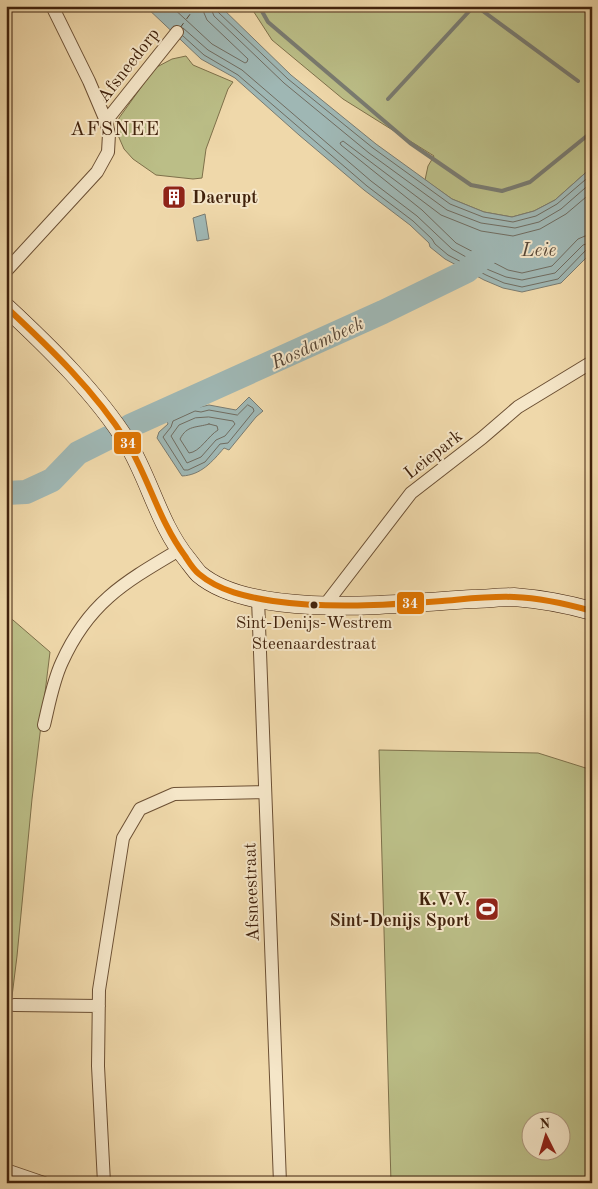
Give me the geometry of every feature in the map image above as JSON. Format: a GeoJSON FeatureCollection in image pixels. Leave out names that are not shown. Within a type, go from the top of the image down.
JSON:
{"type":"FeatureCollection","features":[{"type":"Feature","properties":{"kind":"street","name":"Afsneedorp"},"geometry":{"type":"LineString","coordinates":[[6,271],[98,172],[108,152],[109,134],[106,121],[89,81],[52,6]]}},
{"type":"Feature","properties":{"kind":"street","name":"Afsneedorp"},"geometry":{"type":"LineString","coordinates":[[106,121],[177,32]]}},
{"type":"Feature","properties":{"kind":"street"},"geometry":{"type":"LineString","coordinates":[[6,307],[44,343],[97,401],[127,443],[154,503],[180,550],[199,574],[220,587],[258,599],[325,605],[367,605],[513,597],[572,605],[592,611]]}},
{"type":"Feature","properties":{"kind":"street","name":"Leiepark"},"geometry":{"type":"LineString","coordinates":[[325,605],[411,493],[482,438],[518,407],[592,362]]}},
{"type":"Feature","properties":{"kind":"street"},"geometry":{"type":"LineString","coordinates":[[44,725],[61,662],[83,624],[106,598],[135,576],[180,550]]}},
{"type":"Feature","properties":{"kind":"street","name":"Afsneestraat"},"geometry":{"type":"LineString","coordinates":[[258,599],[280,1183]]}},
{"type":"Feature","properties":{"kind":"street"},"geometry":{"type":"LineString","coordinates":[[104,1183],[98,1066],[99,990],[123,838],[140,809],[174,794],[264,792]]}},
{"type":"Feature","properties":{"kind":"street"},"geometry":{"type":"LineString","coordinates":[[14,1005],[99,1006]]}},
{"type":"Feature","properties":{"kind":"street"},"geometry":{"type":"LineString","coordinates":[[6,1170],[44,1183]]}},
{"type":"Feature","properties":{"kind":"green space"},"geometry":{"type":"Polygon","coordinates":[[[250,6],[592,6],[592,167],[555,200],[534,211],[512,217],[484,212],[452,199],[425,180],[428,166],[434,156],[343,99],[272,40],[250,6]]]}},
{"type":"Feature","properties":{"kind":"green space"},"geometry":{"type":"Polygon","coordinates":[[[186,56],[193,65],[233,82],[228,89],[206,149],[202,178],[193,179],[156,175],[133,159],[124,149],[117,133],[119,118],[155,68],[172,59],[186,56]]]}},
{"type":"Feature","properties":{"kind":"green space"},"geometry":{"type":"Polygon","coordinates":[[[6,614],[50,652],[32,799],[17,956],[6,1045],[6,614]]]}},
{"type":"Feature","properties":{"kind":"green space","name":"K.V.V. Sint-Denijs Sport"},"geometry":{"type":"Polygon","coordinates":[[[379,750],[538,753],[592,770],[592,1183],[391,1183],[379,750]]]}},
{"type":"Feature","properties":{"kind":"water","name":"Leie"},"geometry":{"type":"Polygon","coordinates":[[[145,6],[220,6],[291,75],[376,144],[452,199],[484,212],[512,217],[534,211],[555,200],[592,167],[592,252],[561,283],[522,292],[503,288],[484,280],[445,259],[430,247],[429,243],[410,225],[364,190],[235,78],[201,59],[145,6]]]}},
{"type":"Feature","properties":{"kind":"water"},"geometry":{"type":"Polygon","coordinates":[[[205,214],[209,239],[197,241],[193,218],[205,214]]]}},
{"type":"Feature","properties":{"kind":"water"},"geometry":{"type":"Polygon","coordinates":[[[249,397],[263,411],[229,450],[224,448],[210,463],[200,470],[182,476],[157,438],[159,432],[168,424],[166,419],[197,404],[200,407],[209,405],[236,410],[249,397]]]}},
{"type":"Feature","properties":{"kind":"waterway"},"geometry":{"type":"LineString","coordinates":[[259,6],[268,22],[410,143],[471,185],[502,191],[530,182],[588,135],[592,128]]}},
{"type":"Feature","properties":{"kind":"waterway"},"geometry":{"type":"LineString","coordinates":[[388,99],[474,6]]}},
{"type":"Feature","properties":{"kind":"waterway"},"geometry":{"type":"LineString","coordinates":[[476,6],[578,81]]}},
{"type":"Feature","properties":{"kind":"waterway","name":"Rosdambeek"},"geometry":{"type":"LineString","coordinates":[[130,426],[383,312],[467,271],[491,250]]}},
{"type":"Feature","properties":{"kind":"waterway","name":"Rosdambeek"},"geometry":{"type":"LineString","coordinates":[[180,404],[183,411]]}},
{"type":"Feature","properties":{"kind":"waterway","name":"Rosdambeek"},"geometry":{"type":"LineString","coordinates":[[6,493],[26,492],[52,480],[78,453],[108,438]]}},
{"type":"Feature","properties":{"kind":"ferry route"},"geometry":{"type":"LineString","coordinates":[[180,28],[196,6]]}},
{"type":"Feature","properties":{"kind":"transit line","name":"34"},"geometry":{"type":"LineString","coordinates":[[6,307],[71,371],[101,405],[135,456],[176,543],[195,570],[215,585],[253,597],[315,605],[379,605],[505,597],[544,600],[592,611]]}},
{"type":"Feature","properties":{"kind":"place","name":"Daerupt"},"geometry":{"type":"Point","coordinates":[174,197]}},
{"type":"Feature","properties":{"kind":"place","name":"Sint-Denijs-Westrem Steenaardestraat"},"geometry":{"type":"Point","coordinates":[314,605]}},
{"type":"Feature","properties":{"kind":"place","name":"K.V.V. Sint-Denijs Sport"},"geometry":{"type":"Point","coordinates":[487,909]}},
{"type":"Feature","properties":{"kind":"district","name":"AFSNEE"},"geometry":{"type":"Point","coordinates":[115,128]}}]}
